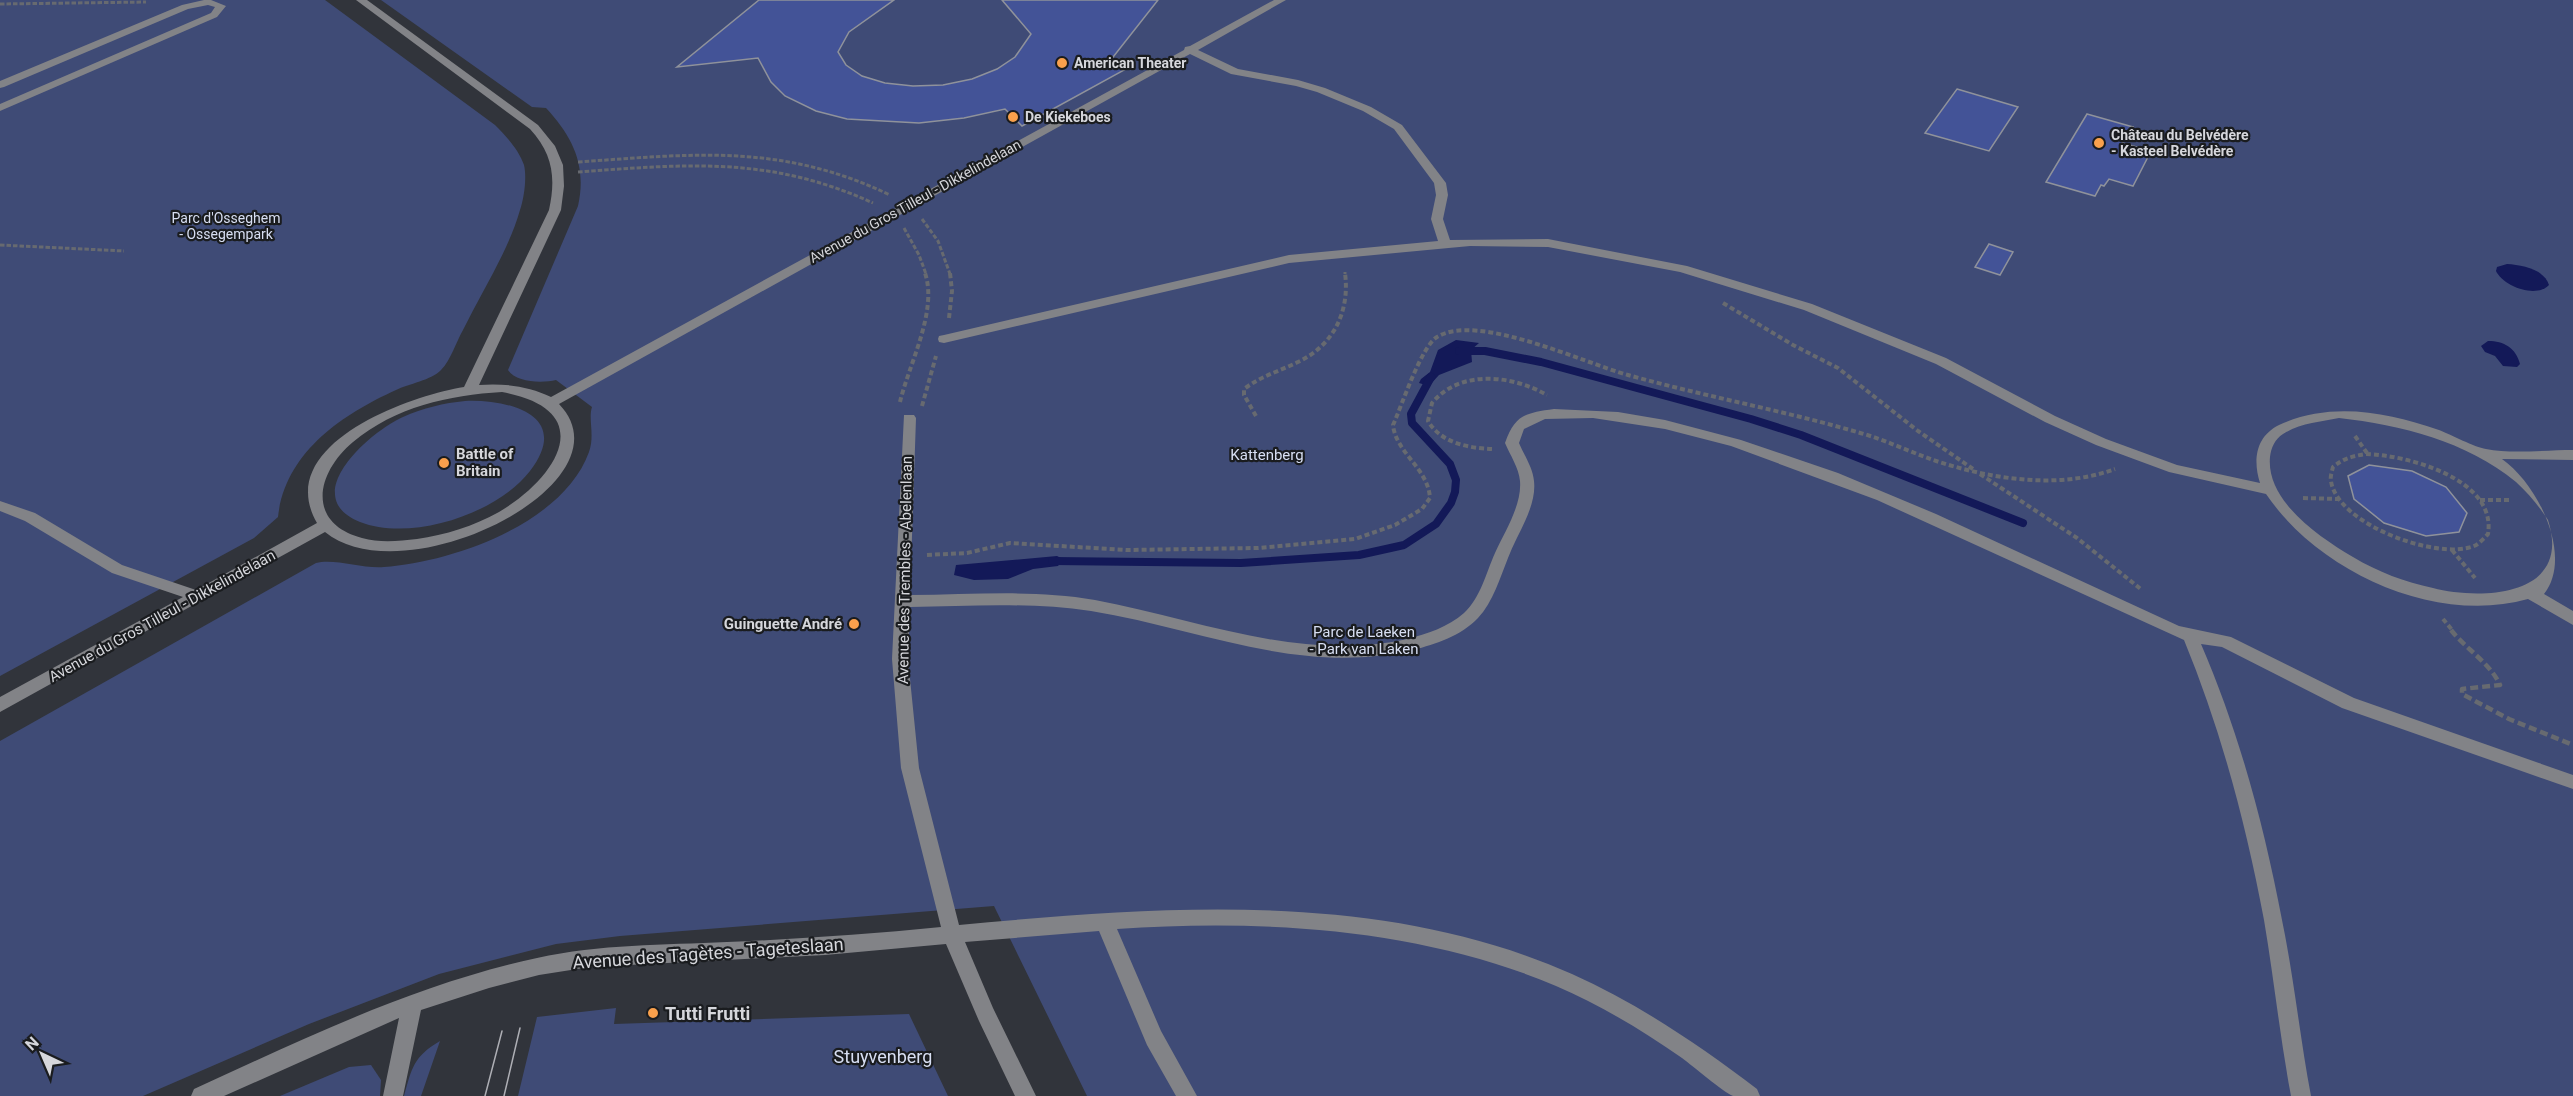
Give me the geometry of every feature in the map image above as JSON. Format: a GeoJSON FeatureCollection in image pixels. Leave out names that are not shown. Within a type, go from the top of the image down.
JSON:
{"type":"FeatureCollection","features":[{"type":"Feature","properties":{"kind":"street"},"geometry":{"type":"LineString","coordinates":[[360,0],[534,127],[548,142],[560,169],[555,210],[470,389]]}},
{"type":"Feature","properties":{"kind":"street","name":"Avenue du Gros Tilleul - Dikkelindelaan"},"geometry":{"type":"LineString","coordinates":[[550,403],[1281,0]]}},
{"type":"Feature","properties":{"kind":"street"},"geometry":{"type":"LineString","coordinates":[[0,85],[185,7],[208,2],[221,6],[214,15],[0,108]]}},
{"type":"Feature","properties":{"kind":"street"},"geometry":{"type":"LineString","coordinates":[[1188,50],[1235,72],[1298,83],[1321,90],[1367,109],[1398,127],[1440,183],[1442,195],[1437,219],[1445,244]]}},
{"type":"Feature","properties":{"kind":"street"},"geometry":{"type":"LineString","coordinates":[[944,339],[1260,264],[1445,244],[1501,241],[1548,243],[1642,260],[1749,288],[1834,316],[1913,349],[2101,442],[2174,469],[2271,494]]}},
{"type":"Feature","properties":{"kind":"street"},"geometry":{"type":"LineString","coordinates":[[502,388],[530,393],[550,403],[565,421],[568,443],[558,468],[536,493],[504,516],[465,534],[423,544],[382,547],[348,540],[324,526],[313,505],[316,480],[332,455],[358,431],[393,411],[431,396],[470,389],[502,388]]}},
{"type":"Feature","properties":{"kind":"street"},"geometry":{"type":"LineString","coordinates":[[903,601],[1076,603],[1145,616],[1236,638],[1300,649],[1353,653],[1405,647],[1457,627],[1474,612],[1485,595],[1518,518],[1527,483],[1515,450],[1513,436],[1524,422],[1556,412],[1630,418],[1697,430],[1828,474],[1919,510],[2137,614],[2190,636],[2225,641],[2348,703],[2496,757],[2573,782]]}},
{"type":"Feature","properties":{"kind":"street"},"geometry":{"type":"LineString","coordinates":[[2314,415],[2373,416],[2409,424],[2446,437],[2482,454],[2505,468],[2542,500],[2555,518],[2570,551],[2564,569],[2551,584],[2532,594],[2492,600],[2457,598],[2420,590],[2359,567],[2307,534],[2271,494],[2262,472],[2261,455],[2267,441],[2278,429],[2314,415]]}},
{"type":"Feature","properties":{"kind":"street","name":"Avenue des Trembles - Abelenlaan"},"geometry":{"type":"LineString","coordinates":[[909,418],[906,557],[900,658],[910,768],[952,934],[986,1014],[1026,1096]]}},
{"type":"Feature","properties":{"kind":"street"},"geometry":{"type":"LineString","coordinates":[[2482,454],[2573,455]]}},
{"type":"Feature","properties":{"kind":"street"},"geometry":{"type":"LineString","coordinates":[[0,506],[30,517],[117,569],[197,596]]}},
{"type":"Feature","properties":{"kind":"street","name":"Avenue du Gros Tilleul - Dikkelindelaan"},"geometry":{"type":"LineString","coordinates":[[0,705],[324,526]]}},
{"type":"Feature","properties":{"kind":"street"},"geometry":{"type":"LineString","coordinates":[[2532,594],[2573,619]]}},
{"type":"Feature","properties":{"kind":"street"},"geometry":{"type":"LineString","coordinates":[[2190,636],[2218,708],[2254,833],[2273,921],[2301,1096]]}},
{"type":"Feature","properties":{"kind":"street","name":"Avenue des Tagètes - Tageteslaan"},"geometry":{"type":"LineString","coordinates":[[201,1096],[306,1048],[412,1005],[488,979],[593,957],[827,946],[1105,923],[1196,918],[1272,918],[1334,922],[1400,932],[1470,946],[1537,969],[1611,1002],[1663,1033],[1750,1096]]}},
{"type":"Feature","properties":{"kind":"street"},"geometry":{"type":"LineString","coordinates":[[1105,923],[1154,1038],[1187,1096]]}},
{"type":"Feature","properties":{"kind":"street"},"geometry":{"type":"LineString","coordinates":[[393,1096],[412,1005]]}},
{"type":"Feature","properties":{"kind":"path"},"geometry":{"type":"LineString","coordinates":[[0,4],[153,1]]}},
{"type":"Feature","properties":{"kind":"path"},"geometry":{"type":"LineString","coordinates":[[708,154],[779,158],[838,171],[870,184],[907,206],[929,228],[950,270],[951,312],[944,339],[931,370],[922,408],[909,418],[898,411],[907,372],[925,325],[929,280],[915,245],[891,214],[830,183],[800,174],[754,167],[704,164],[560,169],[708,154]]}},
{"type":"Feature","properties":{"kind":"path"},"geometry":{"type":"LineString","coordinates":[[0,245],[124,251]]}},
{"type":"Feature","properties":{"kind":"path"},"geometry":{"type":"LineString","coordinates":[[1256,416],[1244,395],[1244,389],[1263,376],[1317,351],[1341,321],[1348,300],[1348,285],[1339,254]]}},
{"type":"Feature","properties":{"kind":"path"},"geometry":{"type":"LineString","coordinates":[[1717,299],[1784,340],[1838,368],[1918,430],[2077,538],[2146,594]]}},
{"type":"Feature","properties":{"kind":"path"},"geometry":{"type":"LineString","coordinates":[[906,557],[967,553],[1010,543],[1126,550],[1258,548],[1355,539],[1395,525],[1422,509],[1430,498],[1429,486],[1424,475],[1394,436],[1393,425],[1418,370],[1425,347],[1438,336],[1462,330],[1505,334],[1627,375],[1858,432],[1924,457],[1978,472],[2039,480],[2090,478],[2103,474]]}},
{"type":"Feature","properties":{"kind":"path"},"geometry":{"type":"LineString","coordinates":[[1515,450],[1483,449],[1451,441],[1440,435],[1430,424],[1428,412],[1434,400],[1460,384],[1486,377],[1502,378],[1537,388],[1575,413]]}},
{"type":"Feature","properties":{"kind":"path"},"geometry":{"type":"LineString","coordinates":[[2367,453],[2397,455],[2428,465],[2457,481],[2479,500],[2490,518],[2488,534],[2475,546],[2452,550],[2409,543],[2367,524],[2339,499],[2331,481],[2333,467],[2346,457],[2367,453]]}},
{"type":"Feature","properties":{"kind":"path"},"geometry":{"type":"LineString","coordinates":[[2271,494],[2339,499]]}},
{"type":"Feature","properties":{"kind":"path"},"geometry":{"type":"LineString","coordinates":[[2452,550],[2492,600]]}},
{"type":"Feature","properties":{"kind":"path"},"geometry":{"type":"LineString","coordinates":[[2443,619],[2463,645],[2496,676],[2500,685],[2470,686],[2462,689],[2462,694],[2509,719],[2573,745]]}},
{"type":"Feature","properties":{"kind":"green space","name":"Parc d'Osseghem - Ossegempark"},"geometry":{"type":"Polygon","coordinates":[[[0,0],[325,0],[495,125],[519,154],[524,165],[525,188],[509,241],[451,356],[441,370],[355,411],[319,439],[304,455],[292,474],[283,494],[278,517],[254,538],[0,676],[0,0]]]}},
{"type":"Feature","properties":{"kind":"green space","name":"Parc de Laeken - Park van Laken"},"geometry":{"type":"Polygon","coordinates":[[[381,0],[2573,0],[2573,1096],[1087,1096],[994,906],[620,936],[556,944],[439,974],[309,1024],[143,1096],[0,1096],[0,741],[316,563],[331,562],[376,567],[411,564],[441,557],[502,535],[531,519],[556,500],[576,477],[589,452],[592,407],[556,380],[537,382],[523,380],[508,370],[578,206],[581,178],[576,153],[564,130],[546,108],[532,107],[381,0]]]}},
{"type":"Feature","properties":{"kind":"green space"},"geometry":{"type":"Polygon","coordinates":[[[465,401],[499,403],[516,408],[530,414],[540,424],[544,436],[541,452],[530,471],[515,486],[497,500],[475,511],[428,526],[403,529],[381,527],[360,522],[342,511],[335,497],[337,481],[358,450],[389,424],[403,417],[434,406],[465,401]]]}},
{"type":"Feature","properties":{"kind":"green space","name":"Stuyvenberg"},"geometry":{"type":"Polygon","coordinates":[[[616,1008],[614,1024],[909,1014],[948,1096],[518,1096],[537,1017],[616,1008]]]}},
{"type":"Feature","properties":{"kind":"green space"},"geometry":{"type":"Polygon","coordinates":[[[440,1041],[421,1096],[404,1096],[415,1064],[424,1052],[440,1041]]]}},
{"type":"Feature","properties":{"kind":"green space"},"geometry":{"type":"Polygon","coordinates":[[[371,1065],[381,1080],[380,1096],[280,1096],[349,1067],[371,1065]]]}},
{"type":"Feature","properties":{"kind":"shaded area"},"geometry":{"type":"Polygon","coordinates":[[[2507,264],[2526,267],[2537,272],[2549,285],[2536,291],[2512,286],[2496,271],[2497,267],[2507,264]]]}},
{"type":"Feature","properties":{"kind":"shaded area"},"geometry":{"type":"Polygon","coordinates":[[[1456,340],[1479,343],[1471,350],[1472,362],[1439,375],[1429,386],[1419,383],[1430,372],[1438,350],[1456,340]]]}},
{"type":"Feature","properties":{"kind":"shaded area"},"geometry":{"type":"Polygon","coordinates":[[[2488,341],[2499,342],[2508,347],[2516,354],[2520,364],[2517,367],[2503,366],[2495,356],[2485,352],[2481,346],[2488,341]]]}},
{"type":"Feature","properties":{"kind":"shaded area"},"geometry":{"type":"Polygon","coordinates":[[[1057,556],[1063,559],[1058,566],[1033,569],[1008,579],[974,580],[954,575],[956,565],[1057,556]]]}},
{"type":"Feature","properties":{"kind":"building","name":"American Theater"},"geometry":{"type":"Polygon","coordinates":[[[759,0],[894,0],[849,32],[838,52],[846,65],[862,76],[885,83],[913,86],[943,85],[972,79],[997,69],[1015,57],[1031,34],[1002,0],[1158,0],[1106,66],[1126,69],[1022,126],[1005,109],[964,118],[919,123],[847,119],[816,111],[785,96],[771,82],[758,58],[677,67],[759,0]]]}},
{"type":"Feature","properties":{"kind":"building"},"geometry":{"type":"Polygon","coordinates":[[[1957,89],[2018,107],[1989,151],[1925,133],[1957,89]]]}},
{"type":"Feature","properties":{"kind":"building"},"geometry":{"type":"Polygon","coordinates":[[[2087,114],[2133,127],[2122,143],[2151,151],[2133,186],[2109,179],[2104,186],[2101,185],[2095,196],[2046,182],[2087,114]]]}},
{"type":"Feature","properties":{"kind":"building"},"geometry":{"type":"Polygon","coordinates":[[[1989,244],[2013,252],[2000,275],[1975,267],[1989,244]]]}},
{"type":"Feature","properties":{"kind":"building"},"geometry":{"type":"Polygon","coordinates":[[[2369,465],[2412,471],[2446,487],[2467,513],[2459,532],[2426,536],[2384,523],[2354,499],[2348,476],[2369,465]]]}},
{"type":"Feature","properties":{"kind":"waterway"},"geometry":{"type":"LineString","coordinates":[[1459,351],[1485,351],[1541,362],[1751,419],[1801,435],[2023,523]]}},
{"type":"Feature","properties":{"kind":"waterway"},"geometry":{"type":"LineString","coordinates":[[1052,561],[1241,563],[1359,555],[1404,545],[1436,524],[1451,503],[1455,492],[1456,480],[1450,464],[1412,423],[1411,414],[1431,377]]}},
{"type":"Feature","properties":{"kind":"tram line"},"geometry":{"type":"LineString","coordinates":[[504,1096],[520,1028]]}},
{"type":"Feature","properties":{"kind":"tram line"},"geometry":{"type":"LineString","coordinates":[[485,1096],[502,1031]]}},
{"type":"Feature","properties":{"kind":"place","name":"American Theater"},"geometry":{"type":"Point","coordinates":[1062,63]}},
{"type":"Feature","properties":{"kind":"place","name":"De Kiekeboes"},"geometry":{"type":"Point","coordinates":[1013,117]}},
{"type":"Feature","properties":{"kind":"place","name":"Château du Belvédère - Kasteel Belvédère"},"geometry":{"type":"Point","coordinates":[2099,143]}},
{"type":"Feature","properties":{"kind":"place","name":"Battle of Britain"},"geometry":{"type":"Point","coordinates":[444,463]}},
{"type":"Feature","properties":{"kind":"place","name":"Guinguette André"},"geometry":{"type":"Point","coordinates":[854,624]}},
{"type":"Feature","properties":{"kind":"place","name":"Tutti Frutti"},"geometry":{"type":"Point","coordinates":[653,1013]}},
{"type":"Feature","properties":{"kind":"park label","name":"Kattenberg"},"geometry":{"type":"Point","coordinates":[1267,455]}}]}
